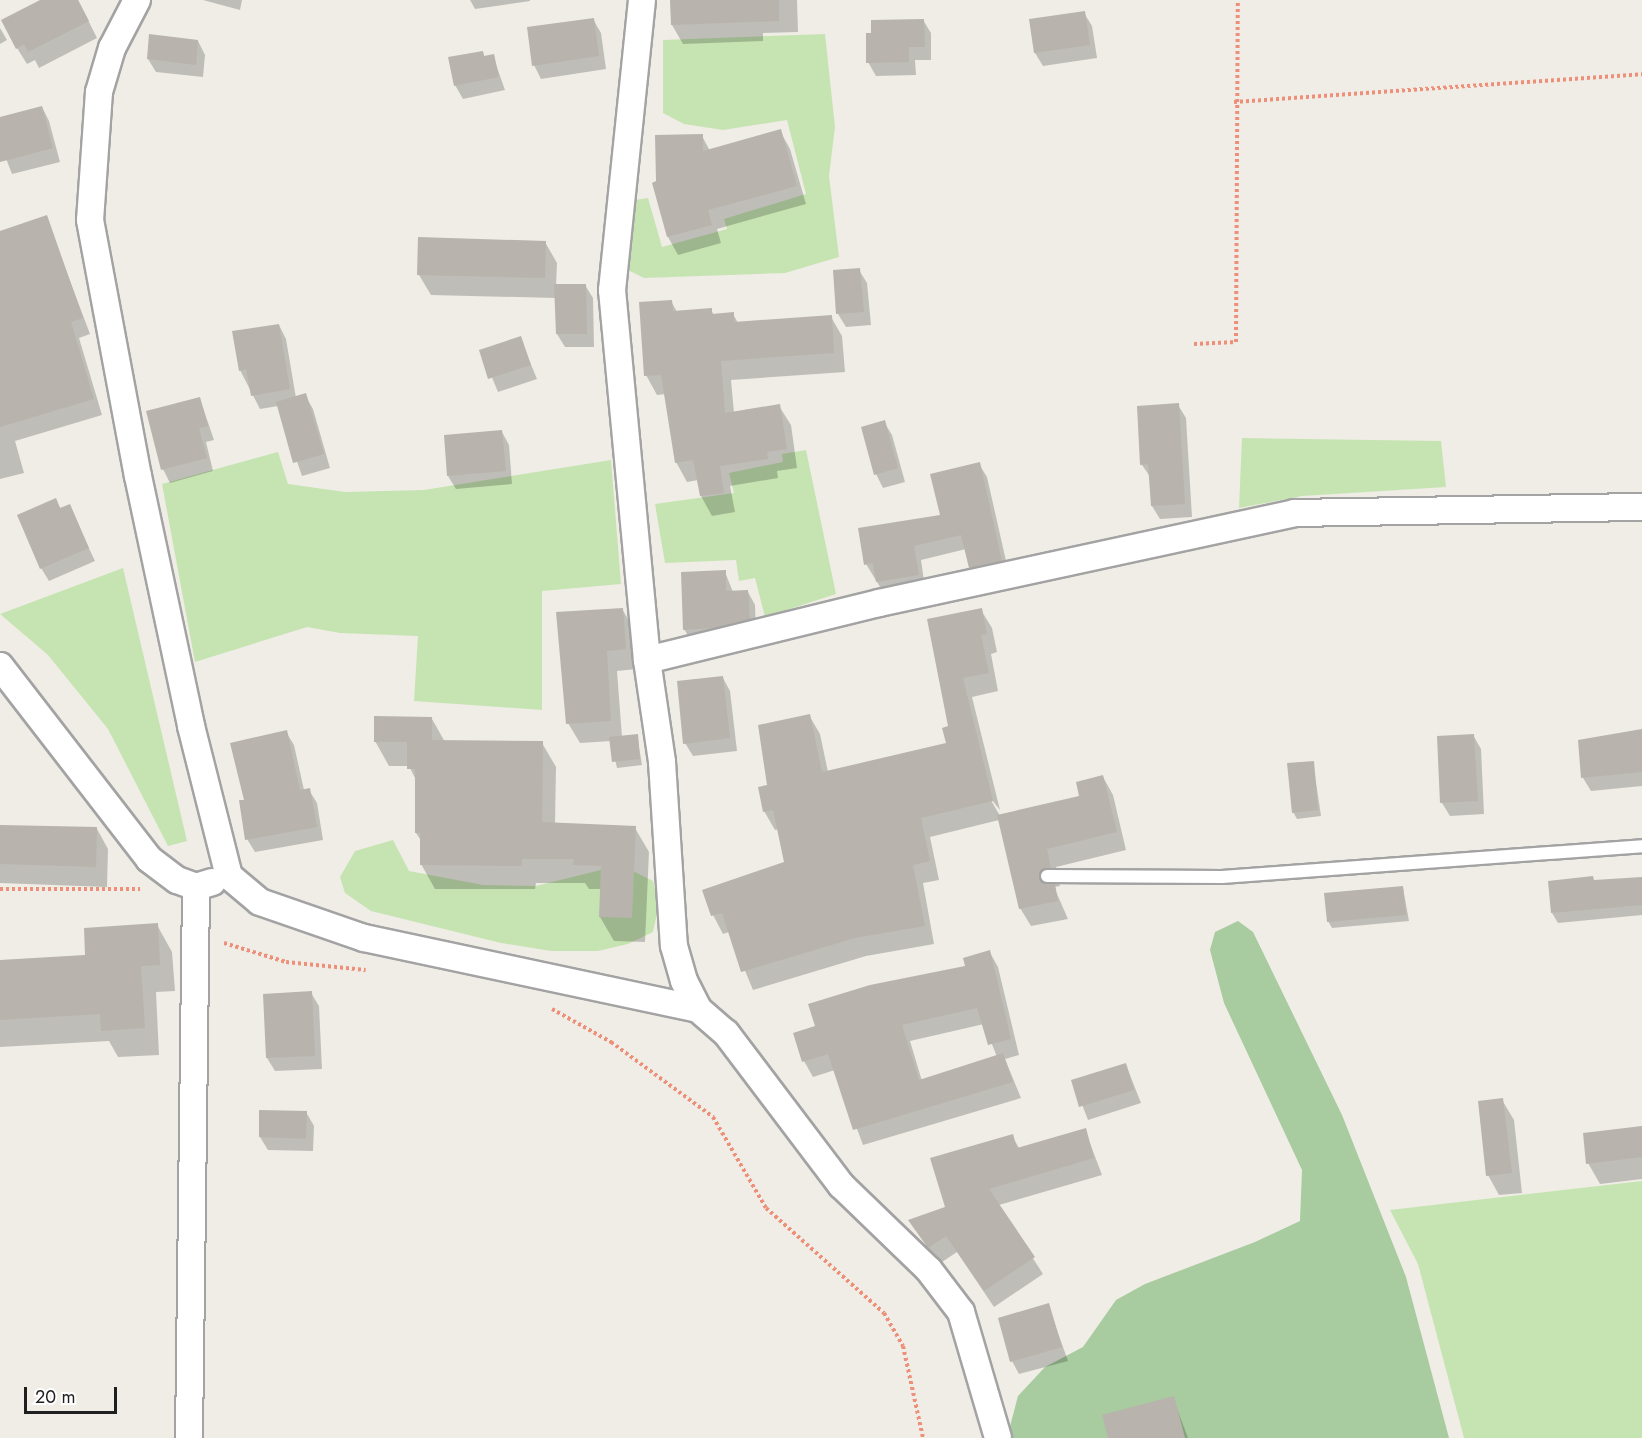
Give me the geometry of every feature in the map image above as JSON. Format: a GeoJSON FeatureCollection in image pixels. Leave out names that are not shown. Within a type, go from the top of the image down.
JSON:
{"type":"FeatureCollection","features":[{"type":"Feature","properties":{"kind":"street"},"geometry":{"type":"LineString","coordinates":[[138,0],[112,48],[99,92],[91,168],[90,220],[140,488],[191,726],[229,876],[260,902],[364,938],[698,1009]]}},
{"type":"Feature","properties":{"kind":"street"},"geometry":{"type":"LineString","coordinates":[[642,0],[612,290],[647,660],[662,762],[674,946],[684,981],[698,1009],[726,1033],[841,1185],[929,1270],[961,1312],[998,1438]]}},
{"type":"Feature","properties":{"kind":"street"},"geometry":{"type":"LineString","coordinates":[[647,660],[879,603],[1294,513],[1642,507]]}},
{"type":"Feature","properties":{"kind":"street"},"geometry":{"type":"LineString","coordinates":[[0,666],[149,859],[177,880],[196,887],[229,876]]}},
{"type":"Feature","properties":{"kind":"street"},"geometry":{"type":"LineString","coordinates":[[189,1438],[196,887]]}},
{"type":"Feature","properties":{"kind":"lane"},"geometry":{"type":"LineString","coordinates":[[1047,876],[1222,877],[1642,846]]}},
{"type":"Feature","properties":{"kind":"path"},"geometry":{"type":"LineString","coordinates":[[1194,344],[1236,342],[1234,102],[1238,0]]}},
{"type":"Feature","properties":{"kind":"path"},"geometry":{"type":"LineString","coordinates":[[1234,102],[1642,74]]}},
{"type":"Feature","properties":{"kind":"path"},"geometry":{"type":"LineString","coordinates":[[0,890],[142,888]]}},
{"type":"Feature","properties":{"kind":"path"},"geometry":{"type":"LineString","coordinates":[[219,933],[223,943],[286,962],[374,971]]}},
{"type":"Feature","properties":{"kind":"path"},"geometry":{"type":"LineString","coordinates":[[547,1006],[611,1042],[713,1117],[766,1208],[884,1313],[903,1346],[922,1438]]}},
{"type":"Feature","properties":{"kind":"green space"},"geometry":{"type":"Polygon","coordinates":[[[825,34],[835,127],[829,176],[839,257],[785,273],[644,278],[630,271],[629,201],[648,198],[662,247],[727,229],[724,219],[806,194],[787,120],[723,130],[684,124],[663,113],[663,40],[825,34]]]}},
{"type":"Feature","properties":{"kind":"green space"},"geometry":{"type":"Polygon","coordinates":[[[1242,438],[1441,441],[1446,487],[1302,496],[1239,508],[1242,438]]]}},
{"type":"Feature","properties":{"kind":"green space"},"geometry":{"type":"Polygon","coordinates":[[[806,450],[836,594],[765,617],[755,578],[739,581],[736,560],[665,563],[655,504],[734,493],[729,473],[783,462],[782,454],[806,450]]]}},
{"type":"Feature","properties":{"kind":"green space"},"geometry":{"type":"Polygon","coordinates":[[[278,452],[288,484],[345,492],[424,490],[611,460],[621,584],[542,591],[542,710],[414,701],[418,636],[340,633],[307,627],[195,662],[162,484],[278,452]]]}},
{"type":"Feature","properties":{"kind":"green space"},"geometry":{"type":"Polygon","coordinates":[[[123,568],[187,841],[168,846],[108,729],[48,655],[0,614],[123,568]]]}},
{"type":"Feature","properties":{"kind":"green space"},"geometry":{"type":"Polygon","coordinates":[[[393,840],[409,871],[483,885],[536,886],[621,865],[653,881],[659,904],[653,932],[628,944],[598,951],[551,951],[501,943],[371,911],[345,893],[340,877],[355,851],[393,840]]]}},
{"type":"Feature","properties":{"kind":"green space"},"geometry":{"type":"Polygon","coordinates":[[[1238,921],[1253,932],[1342,1115],[1406,1277],[1449,1438],[1007,1438],[1018,1396],[1045,1367],[1083,1347],[1116,1300],[1145,1284],[1255,1242],[1300,1221],[1302,1170],[1224,1003],[1210,950],[1215,932],[1238,921]]]}},
{"type":"Feature","properties":{"kind":"green space"},"geometry":{"type":"Polygon","coordinates":[[[1642,1181],[1642,1438],[1464,1438],[1418,1264],[1390,1210],[1642,1181]]]}},
{"type":"Feature","properties":{"kind":"building"},"geometry":{"type":"Polygon","coordinates":[[[40,0],[78,0],[89,21],[28,52],[24,44],[16,49],[1,20],[40,0]]]}},
{"type":"Feature","properties":{"kind":"building"},"geometry":{"type":"Polygon","coordinates":[[[670,0],[779,0],[779,21],[671,25],[670,0]]]}},
{"type":"Feature","properties":{"kind":"building"},"geometry":{"type":"Polygon","coordinates":[[[1085,11],[1090,45],[1034,53],[1029,19],[1085,11]]]}},
{"type":"Feature","properties":{"kind":"building"},"geometry":{"type":"Polygon","coordinates":[[[594,18],[599,56],[532,66],[527,27],[594,18]]]}},
{"type":"Feature","properties":{"kind":"building"},"geometry":{"type":"Polygon","coordinates":[[[924,19],[925,47],[909,47],[909,62],[866,63],[866,33],[871,33],[871,20],[924,19]]]}},
{"type":"Feature","properties":{"kind":"building"},"geometry":{"type":"Polygon","coordinates":[[[149,34],[198,40],[196,65],[147,59],[149,34]]]}},
{"type":"Feature","properties":{"kind":"building"},"geometry":{"type":"Polygon","coordinates":[[[483,51],[484,56],[494,54],[499,77],[454,86],[448,57],[483,51]]]}},
{"type":"Feature","properties":{"kind":"building"},"geometry":{"type":"Polygon","coordinates":[[[42,106],[53,148],[0,162],[0,117],[42,106]]]}},
{"type":"Feature","properties":{"kind":"building"},"geometry":{"type":"Polygon","coordinates":[[[781,129],[797,186],[708,210],[712,225],[667,237],[652,183],[656,181],[655,135],[703,134],[703,151],[781,129]]]}},
{"type":"Feature","properties":{"kind":"building"},"geometry":{"type":"Polygon","coordinates":[[[47,215],[83,318],[71,322],[94,399],[0,427],[0,231],[47,215]]]}},
{"type":"Feature","properties":{"kind":"building"},"geometry":{"type":"Polygon","coordinates":[[[418,237],[546,241],[545,278],[417,275],[418,237]]]}},
{"type":"Feature","properties":{"kind":"building"},"geometry":{"type":"Polygon","coordinates":[[[860,268],[864,312],[836,314],[833,270],[860,268]]]}},
{"type":"Feature","properties":{"kind":"building"},"geometry":{"type":"Polygon","coordinates":[[[554,284],[586,284],[587,334],[556,334],[554,284]]]}},
{"type":"Feature","properties":{"kind":"building"},"geometry":{"type":"Polygon","coordinates":[[[672,300],[673,311],[712,308],[712,314],[734,312],[734,322],[832,315],[834,353],[721,361],[725,413],[780,404],[787,449],[767,452],[768,459],[720,466],[724,493],[700,496],[693,460],[675,463],[661,375],[644,376],[639,302],[672,300]]]}},
{"type":"Feature","properties":{"kind":"building"},"geometry":{"type":"Polygon","coordinates":[[[279,324],[290,389],[251,396],[246,369],[239,371],[232,331],[279,324]]]}},
{"type":"Feature","properties":{"kind":"building"},"geometry":{"type":"Polygon","coordinates":[[[521,336],[531,365],[488,379],[479,350],[521,336]]]}},
{"type":"Feature","properties":{"kind":"building"},"geometry":{"type":"Polygon","coordinates":[[[306,393],[324,454],[293,463],[276,402],[306,393]]]}},
{"type":"Feature","properties":{"kind":"building"},"geometry":{"type":"Polygon","coordinates":[[[200,397],[208,426],[199,428],[207,458],[161,470],[146,411],[200,397]]]}},
{"type":"Feature","properties":{"kind":"building"},"geometry":{"type":"Polygon","coordinates":[[[1179,403],[1185,504],[1151,506],[1148,464],[1140,465],[1137,406],[1179,403]]]}},
{"type":"Feature","properties":{"kind":"building"},"geometry":{"type":"Polygon","coordinates":[[[885,420],[898,468],[874,475],[861,427],[885,420]]]}},
{"type":"Feature","properties":{"kind":"building"},"geometry":{"type":"Polygon","coordinates":[[[502,430],[506,471],[447,476],[444,435],[502,430]]]}},
{"type":"Feature","properties":{"kind":"building"},"geometry":{"type":"Polygon","coordinates":[[[980,462],[1002,561],[969,568],[961,535],[914,546],[919,575],[876,582],[873,563],[864,565],[858,528],[940,515],[930,474],[980,462]]]}},
{"type":"Feature","properties":{"kind":"building"},"geometry":{"type":"Polygon","coordinates":[[[56,498],[60,508],[70,504],[89,548],[40,569],[17,515],[56,498]]]}},
{"type":"Feature","properties":{"kind":"building"},"geometry":{"type":"Polygon","coordinates":[[[726,570],[726,591],[748,590],[750,619],[713,628],[683,630],[681,572],[726,570]]]}},
{"type":"Feature","properties":{"kind":"building"},"geometry":{"type":"Polygon","coordinates":[[[623,608],[626,649],[607,651],[611,721],[566,724],[556,612],[623,608]]]}},
{"type":"Feature","properties":{"kind":"building"},"geometry":{"type":"Polygon","coordinates":[[[982,608],[987,634],[981,635],[989,673],[963,678],[993,801],[921,818],[930,861],[913,865],[925,926],[855,938],[741,972],[722,913],[711,916],[702,890],[784,862],[773,810],[763,812],[758,787],[767,785],[758,725],[810,714],[822,772],[946,743],[942,728],[948,726],[927,619],[982,608]]]}},
{"type":"Feature","properties":{"kind":"building"},"geometry":{"type":"Polygon","coordinates":[[[723,676],[730,738],[683,744],[677,681],[723,676]]]}},
{"type":"Feature","properties":{"kind":"building"},"geometry":{"type":"Polygon","coordinates":[[[374,716],[432,717],[432,740],[543,741],[542,822],[636,826],[632,918],[599,917],[601,866],[573,865],[574,859],[522,859],[522,866],[420,865],[420,833],[415,833],[415,769],[407,769],[407,742],[374,742],[374,716]]]}},
{"type":"Feature","properties":{"kind":"building"},"geometry":{"type":"Polygon","coordinates":[[[1642,729],[1642,772],[1581,778],[1578,740],[1642,729]]]}},
{"type":"Feature","properties":{"kind":"building"},"geometry":{"type":"Polygon","coordinates":[[[287,730],[300,790],[310,788],[317,827],[245,840],[239,800],[244,800],[230,743],[287,730]]]}},
{"type":"Feature","properties":{"kind":"building"},"geometry":{"type":"Polygon","coordinates":[[[638,734],[640,759],[612,762],[609,737],[638,734]]]}},
{"type":"Feature","properties":{"kind":"building"},"geometry":{"type":"Polygon","coordinates":[[[1474,734],[1478,801],[1440,803],[1437,736],[1474,734]]]}},
{"type":"Feature","properties":{"kind":"building"},"geometry":{"type":"Polygon","coordinates":[[[1314,761],[1318,810],[1292,813],[1287,763],[1314,761]]]}},
{"type":"Feature","properties":{"kind":"building"},"geometry":{"type":"Polygon","coordinates":[[[1103,775],[1117,832],[1047,849],[1051,868],[1042,869],[1039,877],[1043,883],[1055,884],[1058,901],[1019,909],[997,815],[1079,796],[1076,782],[1103,775]]]}},
{"type":"Feature","properties":{"kind":"building"},"geometry":{"type":"Polygon","coordinates":[[[0,825],[97,827],[96,867],[0,864],[0,825]]]}},
{"type":"Feature","properties":{"kind":"building"},"geometry":{"type":"Polygon","coordinates":[[[1593,876],[1594,880],[1642,877],[1642,905],[1551,913],[1548,881],[1593,876]]]}},
{"type":"Feature","properties":{"kind":"building"},"geometry":{"type":"Polygon","coordinates":[[[1403,886],[1406,915],[1327,922],[1324,893],[1403,886]]]}},
{"type":"Feature","properties":{"kind":"building"},"geometry":{"type":"Polygon","coordinates":[[[158,923],[160,965],[141,966],[145,1028],[101,1031],[100,1014],[0,1020],[0,960],[85,955],[84,928],[158,923]]]}},
{"type":"Feature","properties":{"kind":"building"},"geometry":{"type":"Polygon","coordinates":[[[990,950],[1011,1039],[988,1045],[977,1008],[902,1025],[919,1080],[1003,1053],[1013,1082],[853,1130],[828,1054],[802,1062],[793,1033],[815,1026],[808,1004],[870,985],[965,966],[963,958],[990,950]]]}},
{"type":"Feature","properties":{"kind":"building"},"geometry":{"type":"Polygon","coordinates":[[[312,991],[315,1056],[266,1058],[263,994],[312,991]]]}},
{"type":"Feature","properties":{"kind":"building"},"geometry":{"type":"Polygon","coordinates":[[[1126,1063],[1134,1090],[1079,1107],[1071,1080],[1126,1063]]]}},
{"type":"Feature","properties":{"kind":"building"},"geometry":{"type":"Polygon","coordinates":[[[1503,1098],[1512,1173],[1486,1176],[1478,1101],[1503,1098]]]}},
{"type":"Feature","properties":{"kind":"building"},"geometry":{"type":"Polygon","coordinates":[[[259,1110],[307,1111],[306,1139],[259,1137],[259,1110]]]}},
{"type":"Feature","properties":{"kind":"building"},"geometry":{"type":"Polygon","coordinates":[[[1642,1126],[1642,1157],[1586,1164],[1583,1133],[1642,1126]]]}},
{"type":"Feature","properties":{"kind":"building"},"geometry":{"type":"Polygon","coordinates":[[[1086,1128],[1094,1158],[989,1189],[1035,1257],[984,1291],[946,1236],[928,1248],[908,1220],[945,1207],[930,1158],[1013,1134],[1017,1148],[1086,1128]]]}},
{"type":"Feature","properties":{"kind":"building"},"geometry":{"type":"Polygon","coordinates":[[[1049,1303],[1062,1347],[1010,1362],[998,1318],[1049,1303]]]}},
{"type":"Feature","properties":{"kind":"building"},"geometry":{"type":"Polygon","coordinates":[[[1174,1396],[1185,1438],[1108,1438],[1102,1415],[1174,1396]]]}}]}
